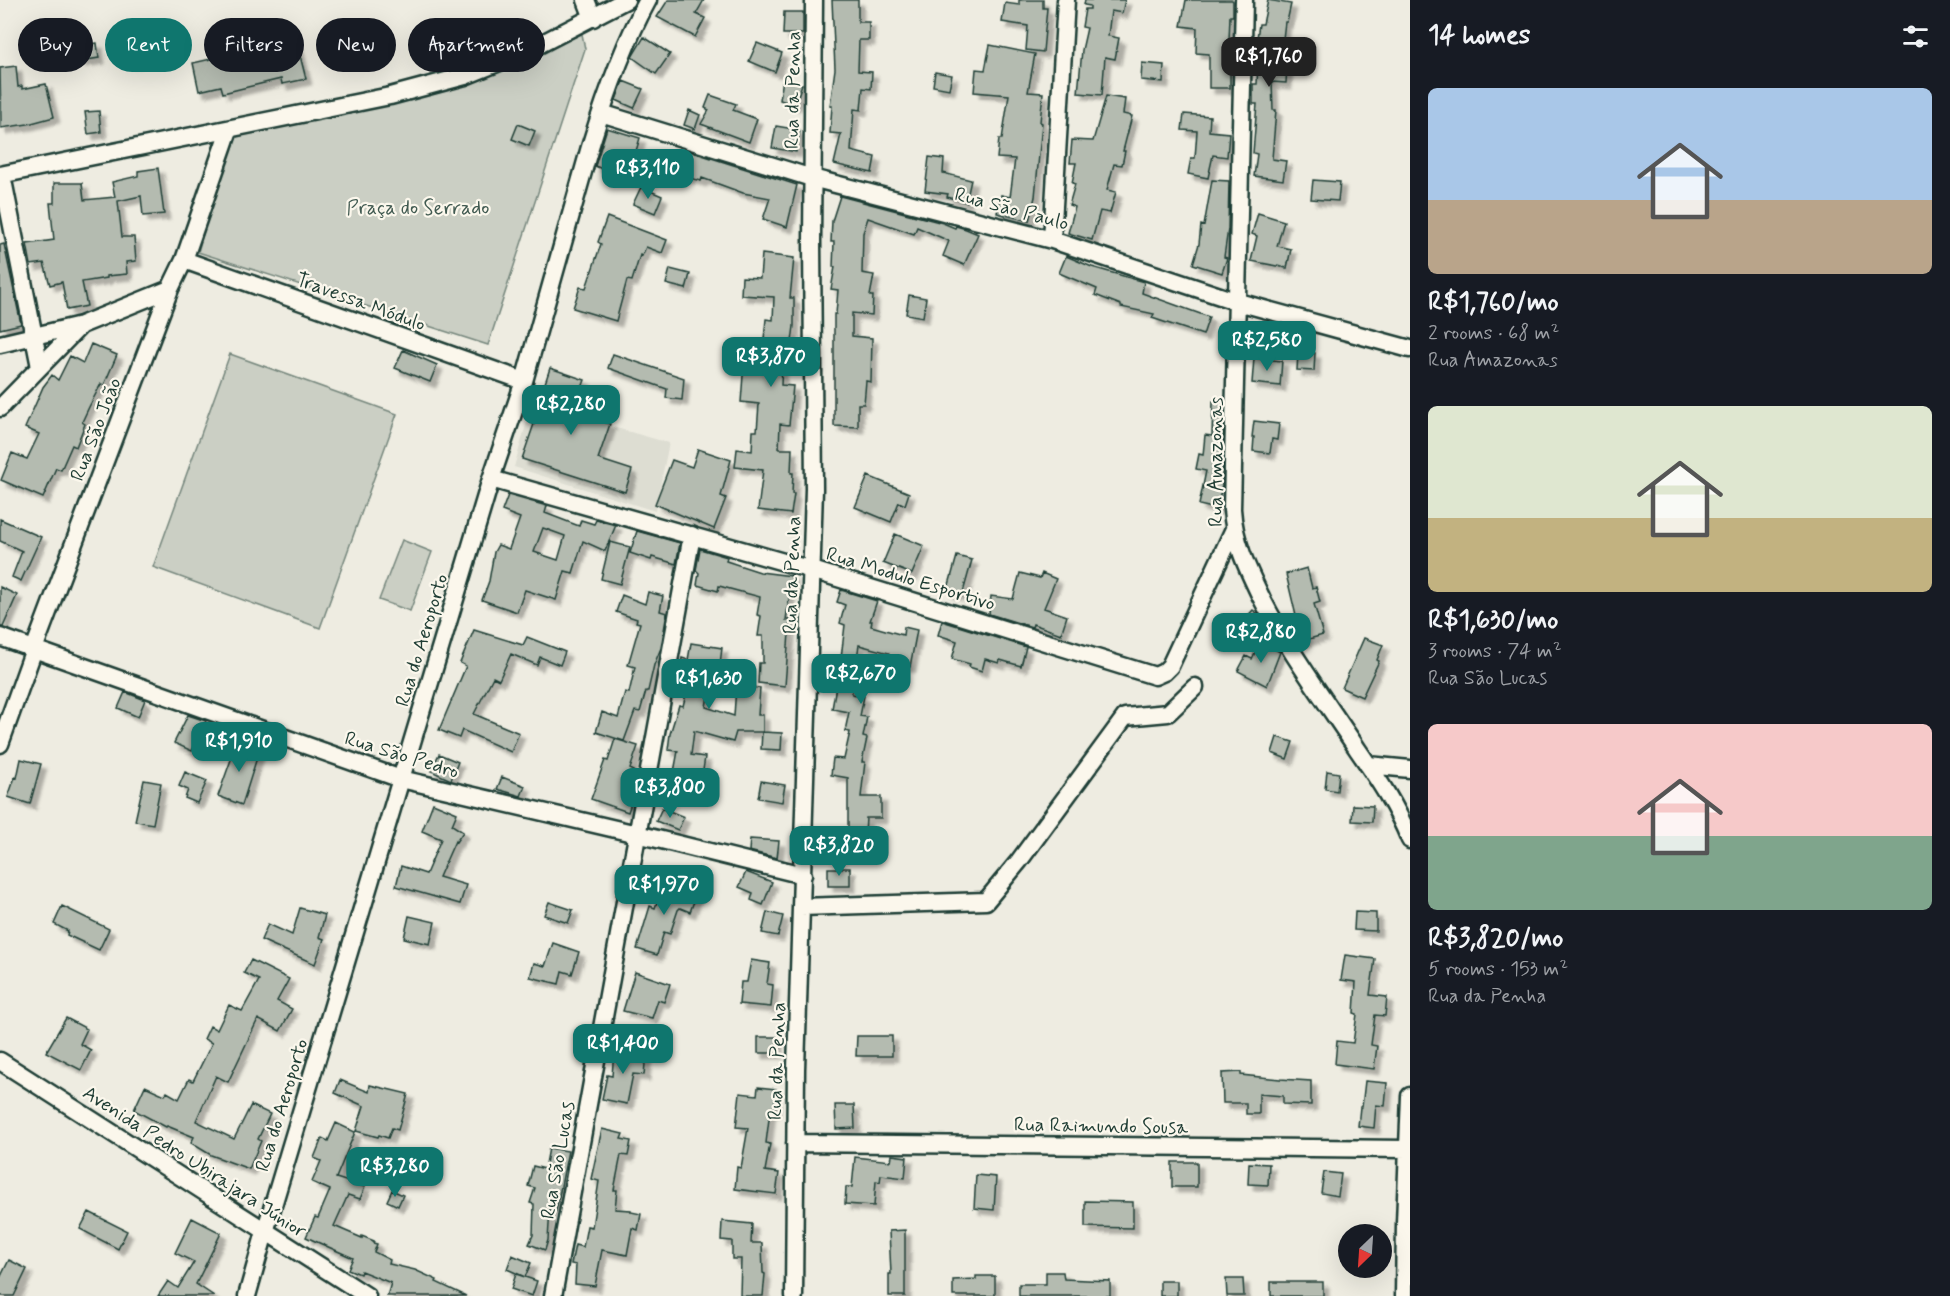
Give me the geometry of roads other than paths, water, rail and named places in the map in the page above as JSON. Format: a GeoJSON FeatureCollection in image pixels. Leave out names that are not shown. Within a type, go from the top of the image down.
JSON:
{"type":"FeatureCollection","features":[{"type":"Feature","properties":{"kind":"street"},"geometry":{"type":"LineString","coordinates":[[586,0],[593,18]]}},
{"type":"Feature","properties":{"kind":"street"},"geometry":{"type":"LineString","coordinates":[[40,366],[1,175],[390,96],[465,76],[527,51],[626,0]]}},
{"type":"Feature","properties":{"kind":"street","name":"Rua do Aeroporto"},"geometry":{"type":"LineString","coordinates":[[247,1296],[401,779],[524,381],[601,113],[628,42],[648,0]]}},
{"type":"Feature","properties":{"kind":"street","name":"Rua da Penha"},"geometry":{"type":"LineString","coordinates":[[794,1296],[795,1143],[814,478],[812,178],[814,0]]}},
{"type":"Feature","properties":{"kind":"street"},"geometry":{"type":"LineString","coordinates":[[1052,240],[1065,0]]}},
{"type":"Feature","properties":{"kind":"street","name":"Rua Amazonas"},"geometry":{"type":"LineString","coordinates":[[1244,0],[1232,509],[1234,529],[1250,576],[1268,611],[1401,817],[1410,840]]}},
{"type":"Feature","properties":{"kind":"street","name":"Rua São Paulo"},"geometry":{"type":"LineString","coordinates":[[601,113],[812,178],[1052,240],[1238,302],[1410,349]]}},
{"type":"Feature","properties":{"kind":"street","name":"Rua São João"},"geometry":{"type":"LineString","coordinates":[[0,744],[170,289],[184,260],[229,130]]}},
{"type":"Feature","properties":{"kind":"street","name":"Travessa Módulo"},"geometry":{"type":"LineString","coordinates":[[184,260],[524,381]]}},
{"type":"Feature","properties":{"kind":"street"},"geometry":{"type":"LineString","coordinates":[[0,344],[81,325],[170,289]]}},
{"type":"Feature","properties":{"kind":"street"},"geometry":{"type":"LineString","coordinates":[[0,408],[81,325]]}},
{"type":"Feature","properties":{"kind":"street","name":"Rua Modulo Esportivo"},"geometry":{"type":"LineString","coordinates":[[492,479],[812,570],[1155,676],[1170,666],[1234,529]]}},
{"type":"Feature","properties":{"kind":"street","name":"Rua São Lucas"},"geometry":{"type":"LineString","coordinates":[[553,1296],[692,535]]}},
{"type":"Feature","properties":{"kind":"street","name":"Rua São Pedro"},"geometry":{"type":"LineString","coordinates":[[0,637],[401,779],[803,875]]}},
{"type":"Feature","properties":{"kind":"street"},"geometry":{"type":"LineString","coordinates":[[801,907],[986,900],[1019,861],[1125,717],[1168,713],[1195,687]]}},
{"type":"Feature","properties":{"kind":"street"},"geometry":{"type":"LineString","coordinates":[[1368,765],[1410,770]]}},
{"type":"Feature","properties":{"kind":"street","name":"Avenida Pedro Ubirajara Júnior"},"geometry":{"type":"LineString","coordinates":[[0,1061],[367,1296]]}},
{"type":"Feature","properties":{"kind":"street"},"geometry":{"type":"LineString","coordinates":[[1404,1296],[1410,1096]]}},
{"type":"Feature","properties":{"kind":"street","name":"Rua Raimundo Sousa"},"geometry":{"type":"LineString","coordinates":[[795,1143],[1407,1149]]}},
{"type":"Feature","properties":{"kind":"park label","name":"Praça do Serrado"},"geometry":{"type":"Point","coordinates":[418,207]}}]}
